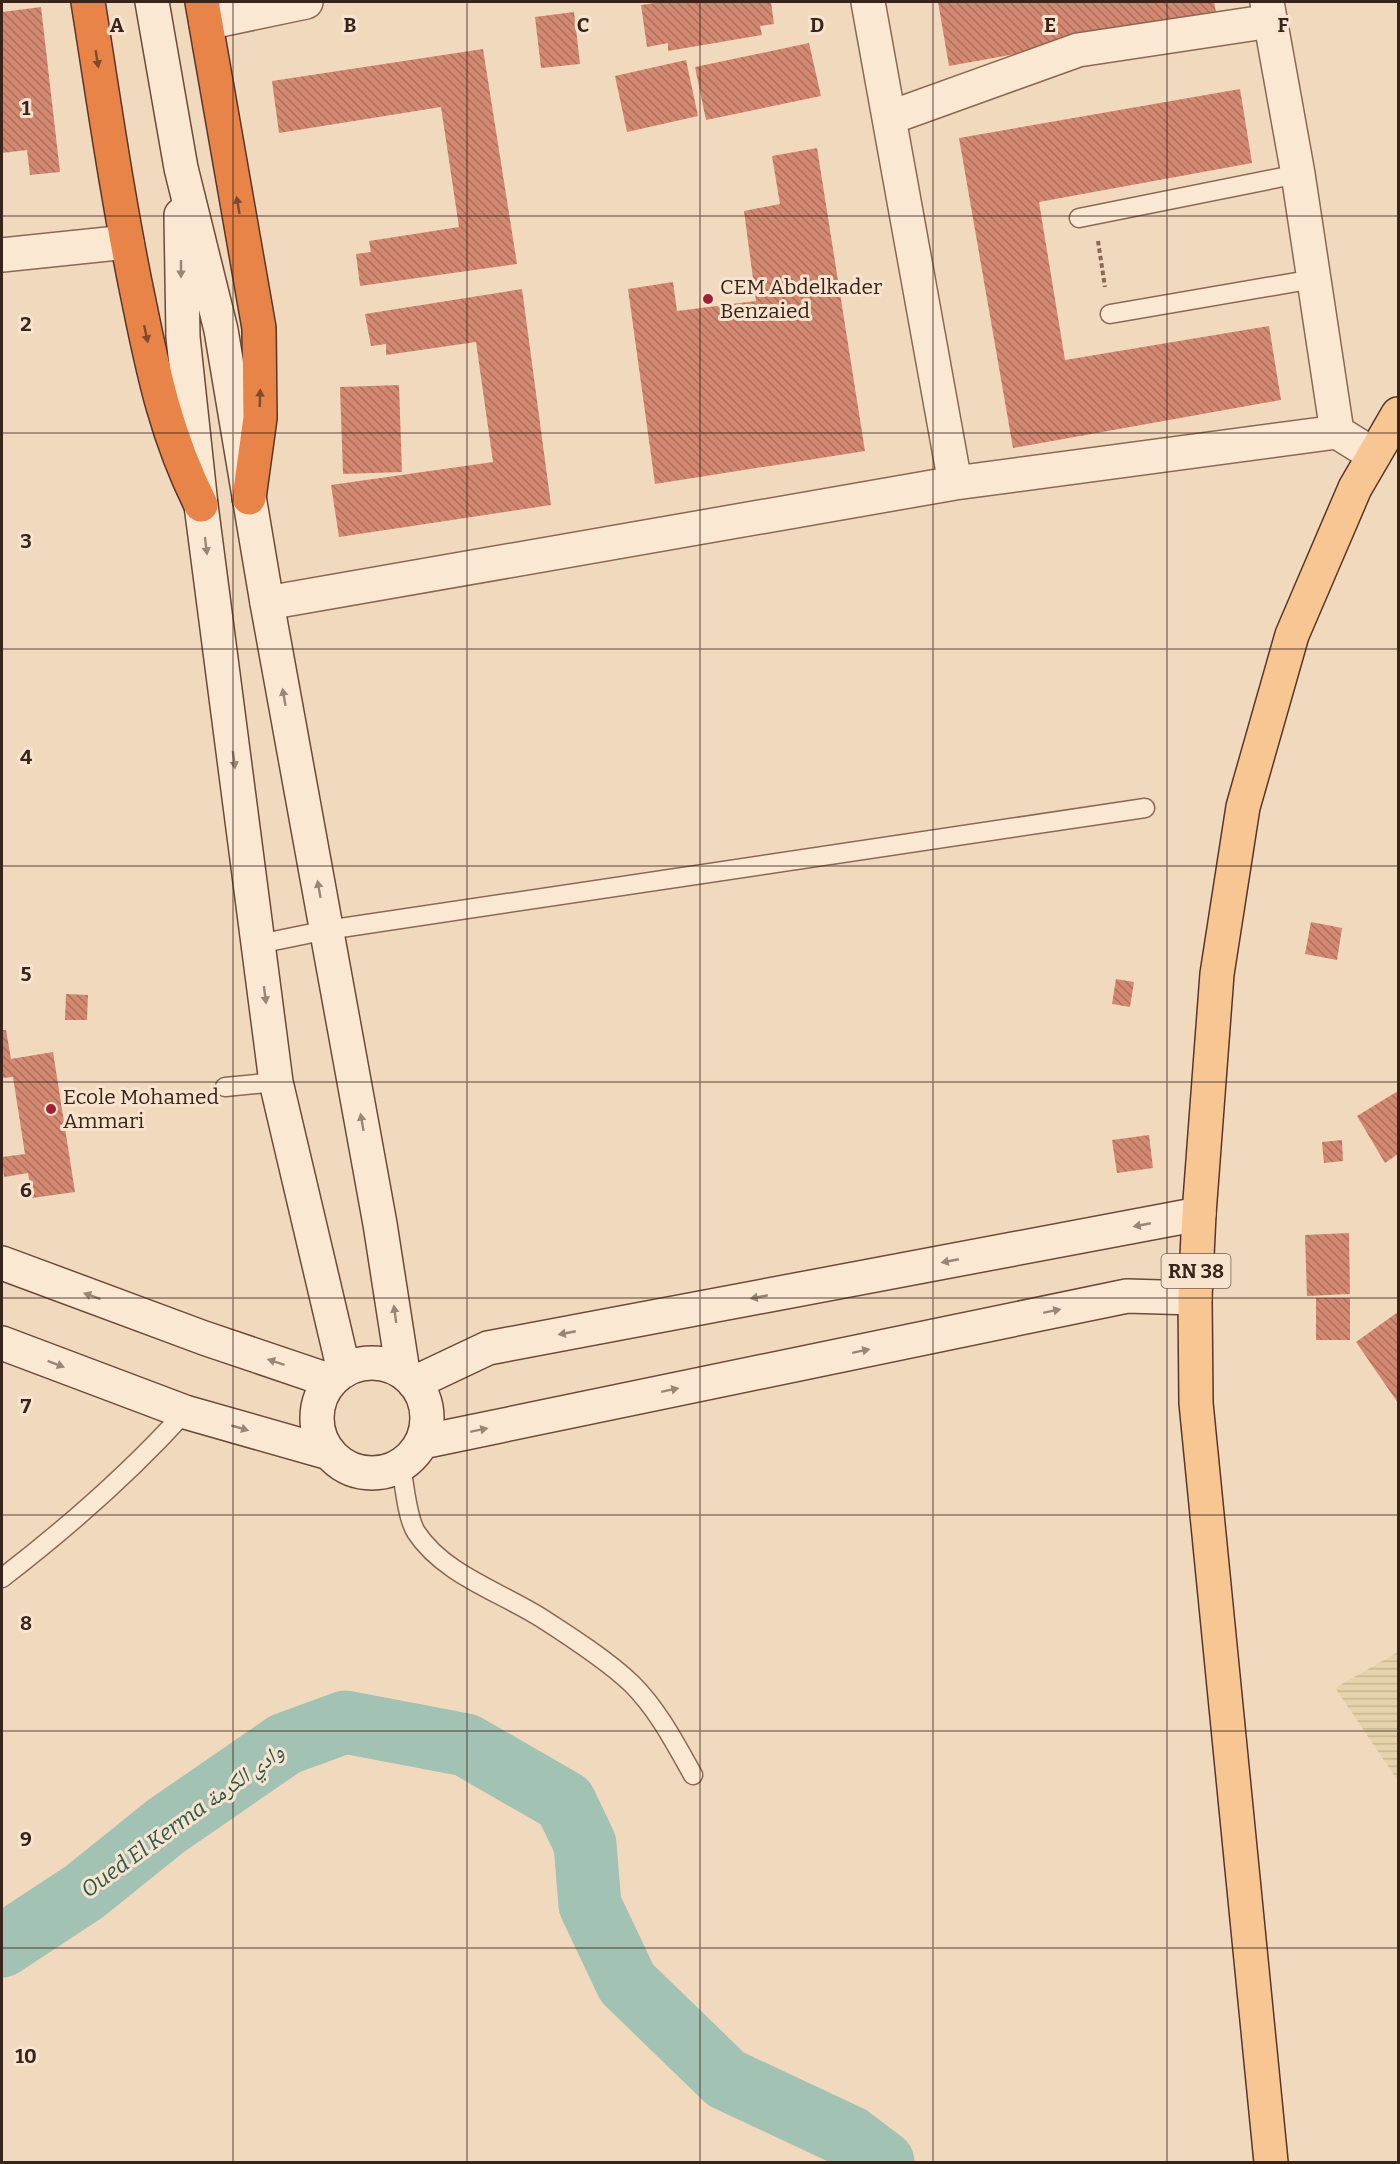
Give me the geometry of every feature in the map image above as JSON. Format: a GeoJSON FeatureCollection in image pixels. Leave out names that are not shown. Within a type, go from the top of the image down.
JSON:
{"type":"FeatureCollection","features":[{"type":"Feature","properties":{"kind":"highway"},"geometry":{"type":"LineString","coordinates":[[88,2],[127,242],[158,395],[171,438],[201,505]]}},
{"type":"Feature","properties":{"kind":"highway"},"geometry":{"type":"LineString","coordinates":[[204,12],[259,328],[260,418],[249,498]]}},
{"type":"Feature","properties":{"kind":"main road","name":"RN 38"},"geometry":{"type":"LineString","coordinates":[[1271,2161],[1196,1403],[1195,1298],[1199,1214],[1217,974],[1243,807],[1292,635],[1355,488],[1398,414]]}},
{"type":"Feature","properties":{"kind":"street"},"geometry":{"type":"LineString","coordinates":[[152,2],[181,168],[221,330],[267,603],[409,1377]]}},
{"type":"Feature","properties":{"kind":"street"},"geometry":{"type":"LineString","coordinates":[[204,12],[306,2]]}},
{"type":"Feature","properties":{"kind":"street"},"geometry":{"type":"LineString","coordinates":[[868,2],[955,483]]}},
{"type":"Feature","properties":{"kind":"street"},"geometry":{"type":"LineString","coordinates":[[890,118],[1078,50],[1269,11],[1298,174],[1337,432]]}},
{"type":"Feature","properties":{"kind":"street"},"geometry":{"type":"LineString","coordinates":[[181,168],[183,337],[201,505],[276,1082],[338,1376],[318,1409],[318,1425],[329,1453]]}},
{"type":"Feature","properties":{"kind":"street"},"geometry":{"type":"LineString","coordinates":[[2,255],[127,242]]}},
{"type":"Feature","properties":{"kind":"street"},"geometry":{"type":"LineString","coordinates":[[267,603],[955,483],[1337,432],[1374,455]]}},
{"type":"Feature","properties":{"kind":"street"},"geometry":{"type":"LineString","coordinates":[[409,1377],[488,1348],[1199,1214]]}},
{"type":"Feature","properties":{"kind":"street"},"geometry":{"type":"LineString","coordinates":[[2,1263],[204,1338],[338,1376],[373,1363],[388,1365],[409,1377],[423,1396],[427,1411],[411,1453]]}},
{"type":"Feature","properties":{"kind":"street"},"geometry":{"type":"LineString","coordinates":[[2,1343],[185,1412],[329,1453],[355,1470],[370,1473],[386,1471],[411,1453],[1127,1296],[1195,1298]]}},
{"type":"Feature","properties":{"kind":"lane"},"geometry":{"type":"LineString","coordinates":[[1086,217],[1298,174]]}},
{"type":"Feature","properties":{"kind":"lane"},"geometry":{"type":"LineString","coordinates":[[1110,314],[1314,279]]}},
{"type":"Feature","properties":{"kind":"lane"},"geometry":{"type":"LineString","coordinates":[[258,944],[327,930],[1145,808]]}},
{"type":"Feature","properties":{"kind":"lane"},"geometry":{"type":"LineString","coordinates":[[225,1088],[276,1082]]}},
{"type":"Feature","properties":{"kind":"lane"},"geometry":{"type":"LineString","coordinates":[[2,1578],[59,1534],[106,1492],[185,1412]]}},
{"type":"Feature","properties":{"kind":"lane"},"geometry":{"type":"LineString","coordinates":[[411,1453],[414,1529],[427,1547],[444,1562],[543,1619],[631,1683],[663,1723],[693,1775]]}},
{"type":"Feature","properties":{"kind":"path"},"geometry":{"type":"LineString","coordinates":[[1086,217],[1110,314]]}},
{"type":"Feature","properties":{"kind":"shaded area"},"geometry":{"type":"Polygon","coordinates":[[[1398,1652],[1398,1781],[1335,1688],[1398,1652]]]}},
{"type":"Feature","properties":{"kind":"building"},"geometry":{"type":"Polygon","coordinates":[[[662,2],[771,2],[774,24],[760,26],[762,35],[668,51],[668,43],[647,47],[641,5],[662,2]]]}},
{"type":"Feature","properties":{"kind":"building"},"geometry":{"type":"Polygon","coordinates":[[[938,2],[1214,2],[1217,17],[949,66],[938,2]]]}},
{"type":"Feature","properties":{"kind":"building"},"geometry":{"type":"Polygon","coordinates":[[[41,7],[60,172],[30,175],[27,150],[2,153],[2,12],[41,7]]]}},
{"type":"Feature","properties":{"kind":"building"},"geometry":{"type":"Polygon","coordinates":[[[574,12],[580,64],[541,68],[535,17],[574,12]]]}},
{"type":"Feature","properties":{"kind":"building"},"geometry":{"type":"Polygon","coordinates":[[[809,43],[821,96],[706,120],[695,67],[809,43]]]}},
{"type":"Feature","properties":{"kind":"building"},"geometry":{"type":"Polygon","coordinates":[[[483,49],[517,264],[360,286],[356,254],[371,252],[369,241],[459,227],[441,107],[279,133],[272,81],[483,49]]]}},
{"type":"Feature","properties":{"kind":"building"},"geometry":{"type":"Polygon","coordinates":[[[686,60],[698,116],[627,132],[615,76],[686,60]]]}},
{"type":"Feature","properties":{"kind":"building"},"geometry":{"type":"Polygon","coordinates":[[[1240,89],[1252,163],[1039,202],[1065,360],[1269,326],[1281,400],[1013,448],[959,138],[1240,89]]]}},
{"type":"Feature","properties":{"kind":"building"},"geometry":{"type":"Polygon","coordinates":[[[817,148],[865,451],[655,484],[628,289],[673,282],[677,311],[756,301],[744,211],[780,204],[772,156],[817,148]]]}},
{"type":"Feature","properties":{"kind":"building"},"geometry":{"type":"Polygon","coordinates":[[[522,289],[551,505],[339,537],[331,485],[493,462],[476,342],[386,355],[386,344],[371,346],[365,314],[522,289]]]}},
{"type":"Feature","properties":{"kind":"building"},"geometry":{"type":"Polygon","coordinates":[[[399,385],[402,472],[343,474],[340,387],[399,385]]]}},
{"type":"Feature","properties":{"kind":"building"},"geometry":{"type":"Polygon","coordinates":[[[1311,922],[1342,928],[1337,960],[1305,954],[1311,922]]]}},
{"type":"Feature","properties":{"kind":"building"},"geometry":{"type":"Polygon","coordinates":[[[1116,979],[1134,982],[1130,1007],[1112,1004],[1116,979]]]}},
{"type":"Feature","properties":{"kind":"building"},"geometry":{"type":"Polygon","coordinates":[[[66,994],[88,995],[87,1020],[65,1020],[66,994]]]}},
{"type":"Feature","properties":{"kind":"building"},"geometry":{"type":"Polygon","coordinates":[[[2,1030],[6,1030],[11,1059],[53,1052],[75,1192],[32,1198],[28,1173],[4,1177],[2,1157],[25,1154],[13,1077],[2,1078],[2,1030]]]}},
{"type":"Feature","properties":{"kind":"building"},"geometry":{"type":"Polygon","coordinates":[[[1398,1091],[1398,1154],[1385,1163],[1357,1116],[1398,1091]]]}},
{"type":"Feature","properties":{"kind":"building"},"geometry":{"type":"Polygon","coordinates":[[[1149,1135],[1153,1168],[1117,1173],[1112,1140],[1149,1135]]]}},
{"type":"Feature","properties":{"kind":"building"},"geometry":{"type":"Polygon","coordinates":[[[1342,1140],[1343,1161],[1324,1163],[1322,1142],[1342,1140]]]}},
{"type":"Feature","properties":{"kind":"building"},"geometry":{"type":"Polygon","coordinates":[[[1349,1233],[1350,1294],[1307,1296],[1305,1235],[1349,1233]]]}},
{"type":"Feature","properties":{"kind":"building"},"geometry":{"type":"Polygon","coordinates":[[[1316,1298],[1350,1298],[1350,1340],[1316,1340],[1316,1298]]]}},
{"type":"Feature","properties":{"kind":"building"},"geometry":{"type":"Polygon","coordinates":[[[1398,1312],[1398,1403],[1356,1342],[1398,1312]]]}},
{"type":"Feature","properties":{"kind":"waterway","name":"Oued El Kerma وادي الكرمة"},"geometry":{"type":"LineString","coordinates":[[2,1946],[84,1892],[166,1826],[285,1744],[345,1722],[466,1745],[565,1802],[585,1844],[590,1905],[627,1983],[726,2079],[850,2137],[883,2162]]}},
{"type":"Feature","properties":{"kind":"place","name":"CEM Abdelkader Benzaied"},"geometry":{"type":"Point","coordinates":[708,299]}},
{"type":"Feature","properties":{"kind":"place","name":"Ecole Mohamed Ammari"},"geometry":{"type":"Point","coordinates":[51,1109]}}]}
